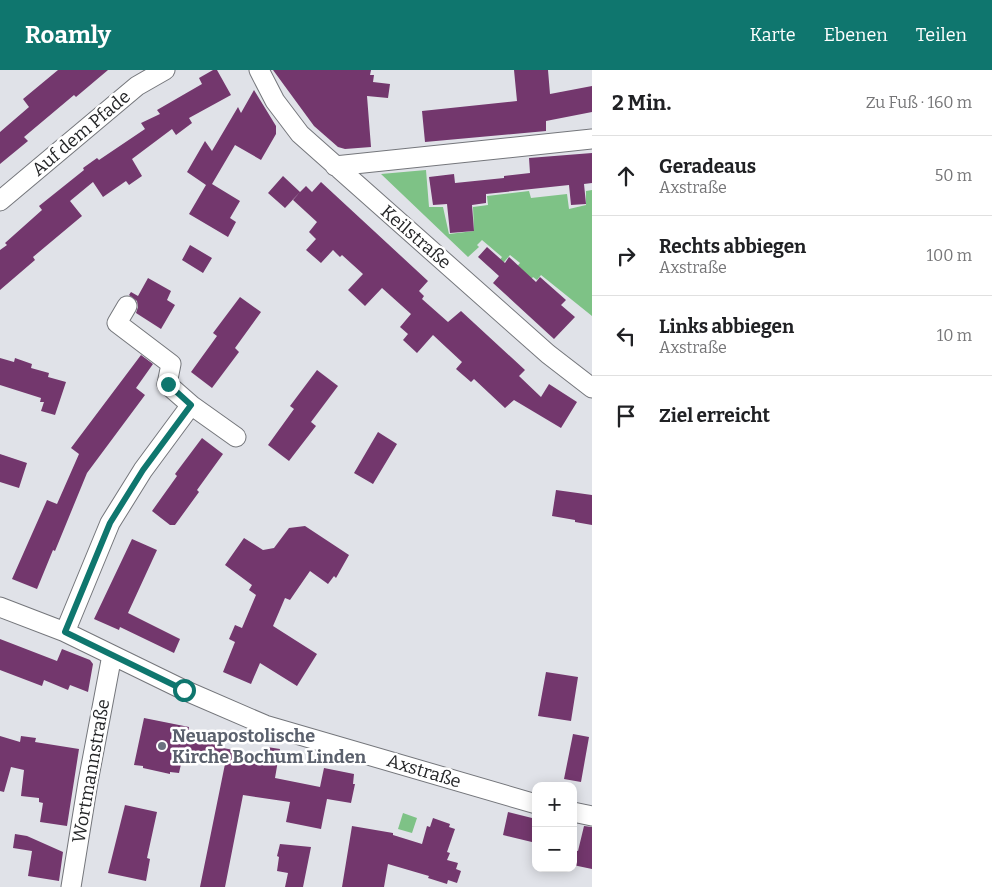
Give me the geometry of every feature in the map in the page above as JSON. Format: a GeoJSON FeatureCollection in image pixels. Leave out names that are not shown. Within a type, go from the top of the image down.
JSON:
{"type":"FeatureCollection","features":[{"type":"Feature","properties":{"kind":"street","name":"Auf dem Pfade"},"geometry":{"type":"LineString","coordinates":[[0,200],[137,86],[165,70]]}},
{"type":"Feature","properties":{"kind":"street","name":"Keilstraße"},"geometry":{"type":"LineString","coordinates":[[259,70],[275,101],[300,134],[548,354],[592,388]]}},
{"type":"Feature","properties":{"kind":"street"},"geometry":{"type":"LineString","coordinates":[[335,166],[592,139]]}},
{"type":"Feature","properties":{"kind":"street"},"geometry":{"type":"LineString","coordinates":[[127,306],[117,323],[171,364],[168,384],[191,405],[236,436]]}},
{"type":"Feature","properties":{"kind":"street"},"geometry":{"type":"LineString","coordinates":[[65,632],[110,523],[143,470],[191,405]]}},
{"type":"Feature","properties":{"kind":"street","name":"Axstraße"},"geometry":{"type":"LineString","coordinates":[[0,607],[65,632],[224,708],[264,725],[532,803]]}},
{"type":"Feature","properties":{"kind":"street","name":"Wortmannstraße"},"geometry":{"type":"LineString","coordinates":[[71,887],[88,782],[112,655]]}},
{"type":"Feature","properties":{"kind":"street"},"geometry":{"type":"LineString","coordinates":[[577,813],[592,816]]}},
{"type":"Feature","properties":{"kind":"green space"},"geometry":{"type":"Polygon","coordinates":[[[426,170],[429,207],[443,207],[449,234],[474,231],[473,207],[488,205],[487,196],[529,191],[531,198],[567,194],[569,209],[586,205],[586,191],[592,190],[592,316],[541,275],[537,280],[533,277],[528,283],[513,271],[520,263],[510,255],[499,268],[496,265],[502,257],[482,240],[477,245],[479,247],[468,257],[381,174],[426,170]]]}},
{"type":"Feature","properties":{"kind":"green space"},"geometry":{"type":"Polygon","coordinates":[[[403,813],[417,818],[412,833],[398,829],[403,813]]]}},
{"type":"Feature","properties":{"kind":"building"},"geometry":{"type":"Polygon","coordinates":[[[58,70],[108,70],[76,97],[74,95],[24,137],[28,141],[0,164],[0,132],[29,107],[23,99],[58,70]]]}},
{"type":"Feature","properties":{"kind":"building"},"geometry":{"type":"Polygon","coordinates":[[[213,70],[217,70],[231,95],[189,118],[192,123],[176,135],[172,129],[132,159],[142,176],[129,185],[126,181],[103,197],[93,182],[70,201],[82,216],[33,257],[35,260],[0,290],[0,250],[7,245],[5,243],[42,210],[39,206],[84,170],[83,168],[97,158],[99,160],[145,129],[141,123],[160,114],[157,110],[202,84],[199,78],[213,70]]]}},
{"type":"Feature","properties":{"kind":"building"},"geometry":{"type":"Polygon","coordinates":[[[273,70],[371,70],[370,75],[374,75],[373,82],[390,84],[388,98],[367,96],[371,147],[345,149],[338,147],[314,126],[273,70]]]}},
{"type":"Feature","properties":{"kind":"building"},"geometry":{"type":"Polygon","coordinates":[[[514,70],[548,70],[550,94],[592,86],[592,112],[546,121],[546,131],[425,142],[422,111],[517,101],[514,70]]]}},
{"type":"Feature","properties":{"kind":"building"},"geometry":{"type":"Polygon","coordinates":[[[254,90],[276,126],[276,134],[261,160],[235,145],[212,184],[240,201],[230,218],[236,222],[228,237],[189,214],[206,185],[187,172],[205,141],[212,151],[238,107],[241,113],[254,90]]]}},
{"type":"Feature","properties":{"kind":"building"},"geometry":{"type":"Polygon","coordinates":[[[592,153],[592,183],[584,184],[586,204],[571,205],[569,185],[486,194],[486,203],[472,205],[474,231],[450,233],[447,204],[433,205],[429,177],[454,174],[455,183],[504,178],[504,176],[530,173],[529,158],[592,153]]]}},
{"type":"Feature","properties":{"kind":"building"},"geometry":{"type":"Polygon","coordinates":[[[283,176],[300,192],[285,208],[268,193],[283,176]]]}},
{"type":"Feature","properties":{"kind":"building"},"geometry":{"type":"Polygon","coordinates":[[[321,182],[428,281],[419,291],[424,296],[422,299],[448,322],[461,311],[525,370],[519,376],[541,397],[549,384],[577,402],[561,428],[514,400],[505,408],[474,379],[471,382],[456,369],[462,362],[433,335],[417,353],[403,340],[408,334],[400,327],[411,314],[382,288],[365,306],[348,290],[363,274],[342,255],[340,257],[333,250],[321,263],[306,250],[316,239],[309,232],[317,222],[293,200],[306,186],[312,192],[321,182]]]}},
{"type":"Feature","properties":{"kind":"building"},"geometry":{"type":"Polygon","coordinates":[[[190,245],[212,258],[203,273],[182,260],[190,245]]]}},
{"type":"Feature","properties":{"kind":"building"},"geometry":{"type":"Polygon","coordinates":[[[487,247],[505,263],[509,257],[536,282],[540,277],[566,300],[561,305],[575,317],[554,339],[493,283],[499,276],[478,257],[487,247]]]}},
{"type":"Feature","properties":{"kind":"building"},"geometry":{"type":"Polygon","coordinates":[[[148,278],[171,291],[167,300],[175,305],[161,329],[136,313],[137,301],[129,295],[131,292],[138,296],[148,278]]]}},
{"type":"Feature","properties":{"kind":"building"},"geometry":{"type":"Polygon","coordinates":[[[240,297],[261,312],[235,348],[239,352],[212,388],[191,372],[217,336],[213,333],[240,297]]]}},
{"type":"Feature","properties":{"kind":"building"},"geometry":{"type":"Polygon","coordinates":[[[141,355],[153,364],[136,388],[145,395],[87,473],[37,589],[12,579],[47,500],[57,504],[79,454],[71,448],[141,355]]]}},
{"type":"Feature","properties":{"kind":"building"},"geometry":{"type":"Polygon","coordinates":[[[0,358],[14,362],[15,358],[32,364],[31,368],[49,373],[48,377],[66,382],[55,415],[41,411],[44,402],[40,402],[41,398],[0,385],[0,358]]]}},
{"type":"Feature","properties":{"kind":"building"},"geometry":{"type":"Polygon","coordinates":[[[317,370],[338,386],[311,422],[316,426],[289,461],[268,445],[294,409],[290,406],[317,370]]]}},
{"type":"Feature","properties":{"kind":"building"},"geometry":{"type":"Polygon","coordinates":[[[378,432],[397,444],[373,484],[354,473],[378,432]]]}},
{"type":"Feature","properties":{"kind":"building"},"geometry":{"type":"Polygon","coordinates":[[[202,438],[223,454],[175,525],[170,525],[152,511],[177,476],[175,474],[202,438]]]}},
{"type":"Feature","properties":{"kind":"building"},"geometry":{"type":"Polygon","coordinates":[[[0,454],[27,463],[19,488],[0,482],[0,454]]]}},
{"type":"Feature","properties":{"kind":"building"},"geometry":{"type":"Polygon","coordinates":[[[556,490],[592,495],[592,525],[552,516],[556,490]]]}},
{"type":"Feature","properties":{"kind":"building"},"geometry":{"type":"Polygon","coordinates":[[[305,526],[349,555],[336,578],[334,576],[328,584],[310,571],[290,600],[285,598],[273,626],[317,654],[297,686],[260,663],[251,684],[223,672],[235,642],[229,639],[235,625],[242,628],[256,595],[249,590],[252,585],[225,565],[244,538],[263,550],[274,548],[289,528],[305,526]]]}},
{"type":"Feature","properties":{"kind":"building"},"geometry":{"type":"Polygon","coordinates":[[[132,539],[157,550],[128,613],[180,639],[174,653],[120,627],[119,630],[94,619],[132,539]]]}},
{"type":"Feature","properties":{"kind":"building"},"geometry":{"type":"Polygon","coordinates":[[[0,639],[57,661],[62,649],[90,660],[93,664],[88,692],[70,685],[68,690],[44,680],[42,686],[0,670],[0,639]]]}},
{"type":"Feature","properties":{"kind":"building"},"geometry":{"type":"Polygon","coordinates":[[[546,672],[578,677],[571,721],[538,716],[546,672]]]}},
{"type":"Feature","properties":{"kind":"building"},"geometry":{"type":"Polygon","coordinates":[[[144,718],[189,727],[187,737],[223,744],[223,748],[265,756],[267,747],[280,749],[275,778],[320,787],[324,768],[354,774],[353,784],[355,784],[351,803],[327,799],[321,829],[286,822],[290,802],[243,795],[225,887],[200,887],[225,764],[220,763],[220,759],[184,751],[179,773],[170,772],[170,774],[134,765],[144,718]]]}},
{"type":"Feature","properties":{"kind":"building"},"geometry":{"type":"Polygon","coordinates":[[[573,734],[589,737],[581,782],[564,779],[573,734]]]}},
{"type":"Feature","properties":{"kind":"building"},"geometry":{"type":"Polygon","coordinates":[[[0,736],[20,742],[21,736],[36,738],[35,742],[79,749],[67,826],[40,822],[43,803],[39,802],[39,798],[21,796],[24,770],[11,767],[4,792],[0,791],[0,736]]]}},
{"type":"Feature","properties":{"kind":"building"},"geometry":{"type":"Polygon","coordinates":[[[125,805],[157,812],[147,858],[150,859],[146,881],[108,873],[125,805]]]}},
{"type":"Feature","properties":{"kind":"building"},"geometry":{"type":"Polygon","coordinates":[[[508,812],[532,818],[532,842],[503,835],[508,812]]]}},
{"type":"Feature","properties":{"kind":"building"},"geometry":{"type":"Polygon","coordinates":[[[433,818],[450,824],[449,827],[455,829],[447,852],[450,853],[447,860],[458,863],[456,869],[461,871],[457,883],[448,880],[447,884],[428,878],[429,876],[388,864],[384,887],[342,887],[352,826],[393,833],[393,835],[422,844],[427,826],[430,827],[433,818]]]}},
{"type":"Feature","properties":{"kind":"building"},"geometry":{"type":"Polygon","coordinates":[[[584,826],[592,827],[592,869],[577,866],[578,851],[584,826]]]}},
{"type":"Feature","properties":{"kind":"building"},"geometry":{"type":"Polygon","coordinates":[[[15,834],[27,836],[63,852],[59,881],[28,876],[32,851],[13,848],[15,834]]]}},
{"type":"Feature","properties":{"kind":"building"},"geometry":{"type":"Polygon","coordinates":[[[280,844],[311,847],[303,887],[285,887],[288,873],[277,871],[279,857],[277,856],[280,844]]]}},
{"type":"Feature","properties":{"kind":"place","name":"Neuapostolische Kirche Bochum Linden"},"geometry":{"type":"Point","coordinates":[162,746]}},
{"type":"Feature","properties":{"kind":"route"},"geometry":{"type":"LineString","coordinates":[[168,384],[191,405],[143,470],[110,523],[65,632],[184,690]]}}]}
